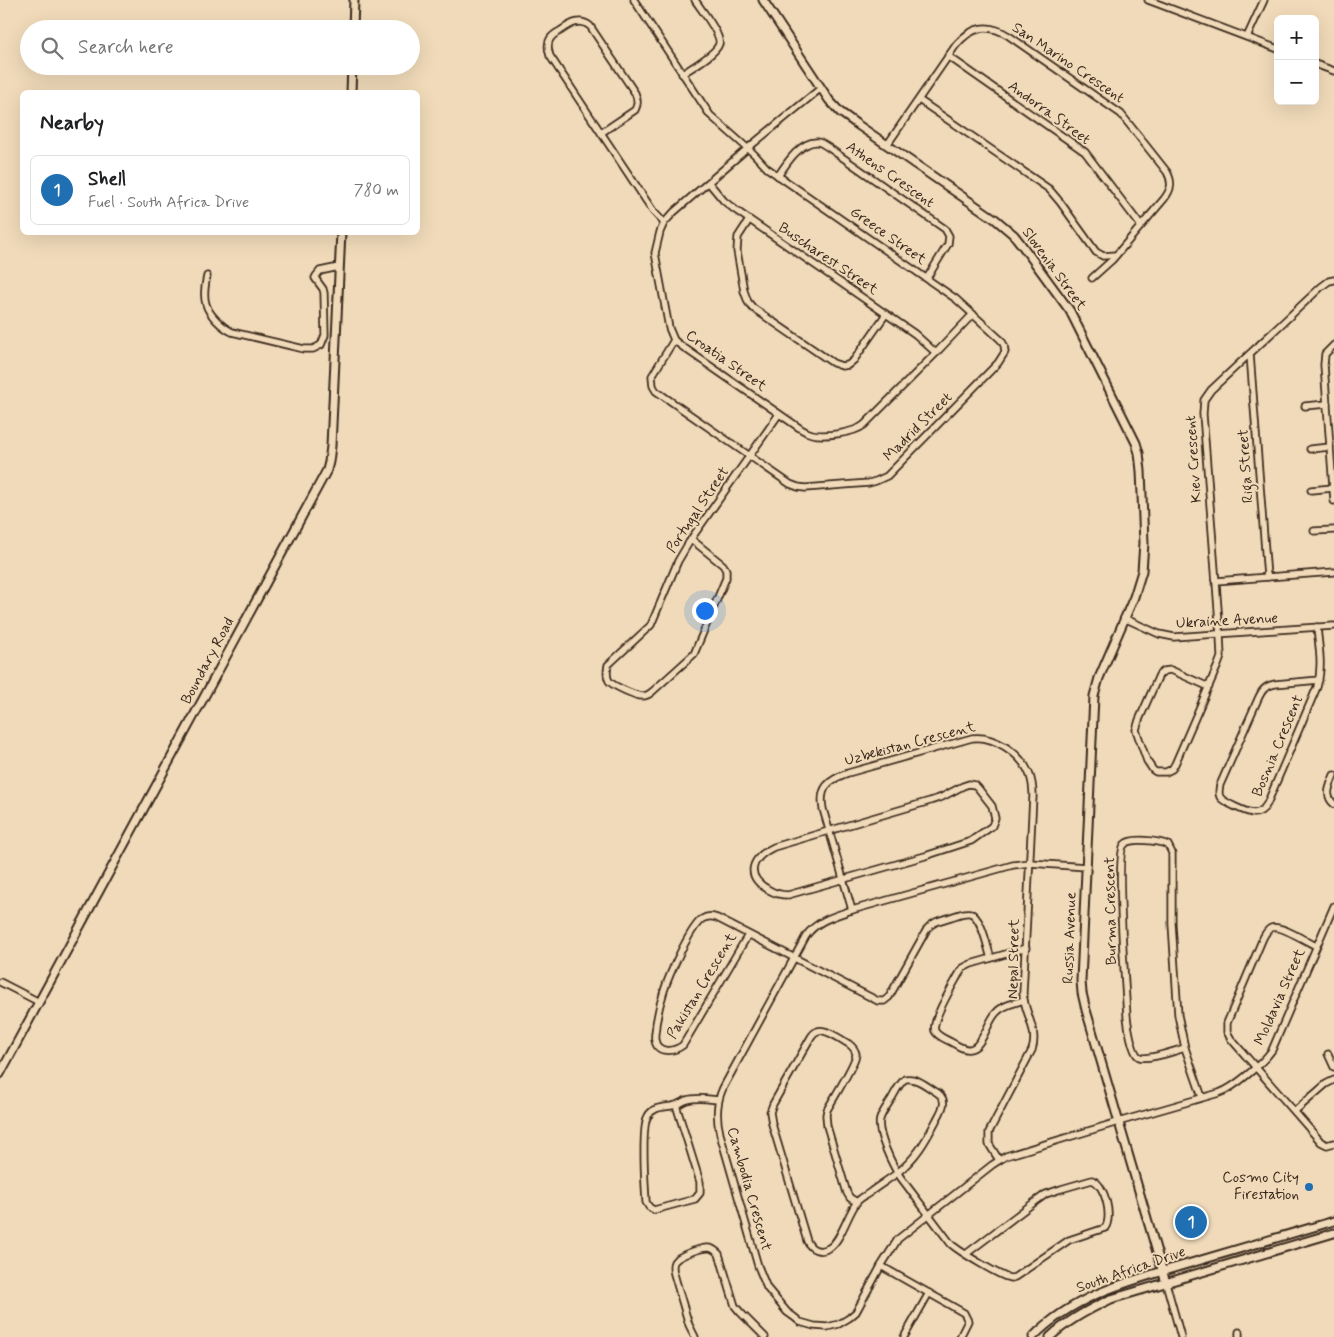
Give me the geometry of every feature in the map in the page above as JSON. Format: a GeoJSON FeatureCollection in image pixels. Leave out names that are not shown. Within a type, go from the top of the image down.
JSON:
{"type":"FeatureCollection","features":[{"type":"Feature","properties":{"kind":"street"},"geometry":{"type":"LineString","coordinates":[[353,20],[354,0]]}},
{"type":"Feature","properties":{"kind":"street","name":"Greece Street"},"geometry":{"type":"LineString","coordinates":[[634,0],[710,115],[748,148],[767,168],[956,299],[1001,340],[1005,352]]}},
{"type":"Feature","properties":{"kind":"street"},"geometry":{"type":"LineString","coordinates":[[682,74],[715,51],[719,43],[719,38],[695,0]]}},
{"type":"Feature","properties":{"kind":"street","name":"Slovenia Street"},"geometry":{"type":"LineString","coordinates":[[763,0],[821,88],[840,112],[991,216],[1014,235],[1070,311],[1136,443],[1139,453],[1144,562],[1137,590],[1124,618]]}},
{"type":"Feature","properties":{"kind":"street"},"geometry":{"type":"LineString","coordinates":[[1148,0],[1274,47]]}},
{"type":"Feature","properties":{"kind":"street"},"geometry":{"type":"LineString","coordinates":[[1247,37],[1264,0]]}},
{"type":"Feature","properties":{"kind":"street"},"geometry":{"type":"LineString","coordinates":[[601,133],[635,110],[638,99],[590,26],[584,22],[576,22],[552,37],[548,44],[552,60],[653,211],[664,223]]}},
{"type":"Feature","properties":{"kind":"street","name":"San Marino Crescent"},"geometry":{"type":"LineString","coordinates":[[887,145],[948,56],[960,40],[971,31],[985,28],[1000,31],[1034,52],[1121,114],[1167,172],[1170,179],[1171,187],[1168,194],[1116,256],[1092,278]]}},
{"type":"Feature","properties":{"kind":"street","name":"Andorra Street"},"geometry":{"type":"LineString","coordinates":[[948,56],[1081,149],[1094,163],[1141,226]]}},
{"type":"Feature","properties":{"kind":"street"},"geometry":{"type":"LineString","coordinates":[[1319,65],[1334,71]]}},
{"type":"Feature","properties":{"kind":"street"},"geometry":{"type":"LineString","coordinates":[[351,90],[352,75]]}},
{"type":"Feature","properties":{"kind":"street","name":"Croatia Street"},"geometry":{"type":"LineString","coordinates":[[821,88],[748,148],[674,212],[664,223],[655,253],[667,322],[674,340],[801,429],[821,435],[856,430],[868,422],[973,314]]}},
{"type":"Feature","properties":{"kind":"street"},"geometry":{"type":"LineString","coordinates":[[919,100],[1049,189],[1096,252],[1103,256],[1116,256]]}},
{"type":"Feature","properties":{"kind":"street","name":"Athens Crescent"},"geometry":{"type":"LineString","coordinates":[[778,176],[794,155],[807,144],[817,142],[829,148],[939,224],[948,233],[950,239],[948,244],[926,278]]}},
{"type":"Feature","properties":{"kind":"street","name":"Buscharest Street"},"geometry":{"type":"LineString","coordinates":[[709,183],[724,201],[749,220],[916,334],[936,353]]}},
{"type":"Feature","properties":{"kind":"street"},"geometry":{"type":"LineString","coordinates":[[749,220],[738,237],[737,248],[744,291],[748,302],[753,308],[833,364],[842,366],[852,362],[886,314]]}},
{"type":"Feature","properties":{"kind":"street","name":"Boundary Road"},"geometry":{"type":"LineString","coordinates":[[0,1074],[327,470],[332,446],[341,235]]}},
{"type":"Feature","properties":{"kind":"street"},"geometry":{"type":"LineString","coordinates":[[207,276],[204,290],[206,304],[214,317],[225,328],[240,334],[304,348],[313,348],[321,345],[325,335],[324,293],[315,278],[320,271],[339,267]]}},
{"type":"Feature","properties":{"kind":"street","name":"Kiev Crescent"},"geometry":{"type":"LineString","coordinates":[[1209,687],[1172,670],[1164,671],[1159,675],[1136,726],[1147,761],[1156,772],[1166,772],[1172,769],[1175,764],[1209,687],[1220,658],[1220,635],[1203,404],[1211,390],[1321,287],[1334,280]]}},
{"type":"Feature","properties":{"kind":"street","name":"Madrid Street"},"geometry":{"type":"LineString","coordinates":[[674,340],[653,374],[654,389],[790,484],[805,488],[876,481],[884,478],[1003,358],[1005,352]]}},
{"type":"Feature","properties":{"kind":"street"},"geometry":{"type":"LineString","coordinates":[[1334,345],[1325,354],[1324,361],[1334,501]]}},
{"type":"Feature","properties":{"kind":"street","name":"Riga Street"},"geometry":{"type":"LineString","coordinates":[[1250,354],[1267,577]]}},
{"type":"Feature","properties":{"kind":"street"},"geometry":{"type":"LineString","coordinates":[[1306,406],[1327,404]]}},
{"type":"Feature","properties":{"kind":"street","name":"Portugal Street"},"geometry":{"type":"LineString","coordinates":[[691,539],[721,562],[725,567],[726,578],[694,654],[653,692],[642,696],[636,695],[612,684],[608,679],[607,668],[651,625],[673,573],[691,539],[779,414]]}},
{"type":"Feature","properties":{"kind":"street"},"geometry":{"type":"LineString","coordinates":[[1310,448],[1330,448]]}},
{"type":"Feature","properties":{"kind":"street"},"geometry":{"type":"LineString","coordinates":[[1311,490],[1333,488]]}},
{"type":"Feature","properties":{"kind":"street"},"geometry":{"type":"LineString","coordinates":[[1314,531],[1334,530]]}},
{"type":"Feature","properties":{"kind":"street"},"geometry":{"type":"LineString","coordinates":[[1216,581],[1334,572]]}},
{"type":"Feature","properties":{"kind":"street","name":"Ukraine Avenue"},"geometry":{"type":"LineString","coordinates":[[1124,618],[1170,637],[1334,626]]}},
{"type":"Feature","properties":{"kind":"street","name":"Russia Avenue"},"geometry":{"type":"LineString","coordinates":[[1124,618],[1099,678],[1093,701],[1081,973],[1082,993],[1166,1283]]}},
{"type":"Feature","properties":{"kind":"street","name":"Bosnia Crescent"},"geometry":{"type":"LineString","coordinates":[[1317,627],[1321,669],[1319,680],[1264,808],[1257,813],[1251,813],[1222,800],[1219,792],[1220,785],[1264,689],[1275,684],[1319,680]]}},
{"type":"Feature","properties":{"kind":"street","name":"Uzbekistan Crescent"},"geometry":{"type":"LineString","coordinates":[[852,910],[823,809],[822,795],[825,788],[834,779],[848,773],[966,739],[979,737],[997,742],[1015,754],[1028,770],[1033,796],[1030,863]]}},
{"type":"Feature","properties":{"kind":"street"},"geometry":{"type":"LineString","coordinates":[[1334,776],[1328,792],[1334,804]]}},
{"type":"Feature","properties":{"kind":"street"},"geometry":{"type":"LineString","coordinates":[[970,784],[978,788],[992,806],[995,814],[995,821],[992,826],[970,841],[942,851],[843,879],[785,895],[775,893],[757,881],[754,874],[754,865],[757,859],[766,851],[829,831],[930,801],[970,784]]}},
{"type":"Feature","properties":{"kind":"street","name":"Burma Crescent"},"geometry":{"type":"LineString","coordinates":[[1185,1048],[1143,1058],[1136,1054],[1130,1036],[1127,1018],[1120,894],[1121,851],[1124,844],[1129,841],[1160,842],[1168,845],[1172,853],[1172,924],[1178,1015],[1185,1048],[1202,1098]]}},
{"type":"Feature","properties":{"kind":"street","name":"Cambodia Crescent"},"geometry":{"type":"LineString","coordinates":[[1086,867],[1030,863],[1006,866],[852,910],[814,926],[793,958],[723,1088],[718,1100],[717,1116],[720,1134],[758,1266],[767,1288],[787,1312],[800,1322],[814,1326],[827,1326],[844,1321],[856,1312],[880,1266],[898,1239],[999,1160],[1010,1154],[1118,1122]]}},
{"type":"Feature","properties":{"kind":"street","name":"Nepal Street"},"geometry":{"type":"LineString","coordinates":[[999,1160],[990,1144],[988,1132],[1034,1044],[1034,1032],[1023,993],[1030,863]]}},
{"type":"Feature","properties":{"kind":"street","name":"Moldavia Street"},"geometry":{"type":"LineString","coordinates":[[1118,1122],[1219,1093],[1230,1088],[1267,1057],[1272,1050],[1334,906]]}},
{"type":"Feature","properties":{"kind":"street","name":"Pakistan Crescent"},"geometry":{"type":"LineString","coordinates":[[748,934],[683,1045],[673,1050],[665,1050],[658,1047],[655,1042],[655,1035],[663,994],[686,942],[704,918],[714,917],[748,934],[875,1000],[884,1001],[889,997],[929,926],[937,921],[965,913],[974,916],[980,923],[991,958]]}},
{"type":"Feature","properties":{"kind":"street"},"geometry":{"type":"LineString","coordinates":[[1316,946],[1280,928],[1272,928],[1265,933],[1226,1026],[1226,1032],[1323,1143],[1327,1145],[1334,1144]]}},
{"type":"Feature","properties":{"kind":"street"},"geometry":{"type":"LineString","coordinates":[[1024,1000],[1001,1009],[996,1013],[979,1042],[972,1049],[960,1047],[936,1033],[935,1022],[961,971],[966,966],[1026,948]]}},
{"type":"Feature","properties":{"kind":"street"},"geometry":{"type":"LineString","coordinates":[[0,982],[39,1002]]}},
{"type":"Feature","properties":{"kind":"street"},"geometry":{"type":"LineString","coordinates":[[857,1202],[850,1198],[847,1193],[827,1126],[826,1115],[854,1062],[855,1052],[853,1046],[826,1032],[818,1031],[811,1037],[770,1112],[807,1241],[811,1248],[824,1250],[831,1246],[857,1202],[897,1173],[921,1148],[944,1106],[944,1100],[940,1094],[912,1078],[906,1079],[902,1082],[879,1120],[880,1130],[892,1164],[897,1173],[951,1244],[966,1254],[1009,1278],[1019,1275],[1069,1240],[1101,1230],[1107,1226],[1109,1220],[1108,1208],[1100,1186],[1092,1180],[1046,1194],[966,1254]]}},
{"type":"Feature","properties":{"kind":"street"},"geometry":{"type":"LineString","coordinates":[[1328,1054],[1334,1067]]}},
{"type":"Feature","properties":{"kind":"street"},"geometry":{"type":"LineString","coordinates":[[1295,1111],[1326,1084],[1334,1080]]}},
{"type":"Feature","properties":{"kind":"street"},"geometry":{"type":"LineString","coordinates":[[676,1105],[701,1191],[695,1199],[654,1210],[646,1202],[644,1153],[646,1118],[655,1109],[676,1105],[688,1100],[697,1098],[718,1100]]}},
{"type":"Feature","properties":{"kind":"street","name":"South Africa Drive"},"geometry":{"type":"LineString","coordinates":[[1033,1337],[1057,1316],[1076,1304],[1110,1289],[1334,1221]]}},
{"type":"Feature","properties":{"kind":"street","name":"South Africa Drive"},"geometry":{"type":"LineString","coordinates":[[1050,1337],[1074,1319],[1102,1303],[1334,1233]]}},
{"type":"Feature","properties":{"kind":"street"},"geometry":{"type":"LineString","coordinates":[[695,1337],[689,1325],[673,1266],[674,1262],[679,1258],[709,1248],[719,1254],[737,1309],[765,1337]]}},
{"type":"Feature","properties":{"kind":"street"},"geometry":{"type":"LineString","coordinates":[[880,1266],[960,1310],[967,1316],[967,1324],[960,1337]]}},
{"type":"Feature","properties":{"kind":"street"},"geometry":{"type":"LineString","coordinates":[[1166,1283],[1181,1337]]}},
{"type":"Feature","properties":{"kind":"street"},"geometry":{"type":"LineString","coordinates":[[904,1337],[929,1293]]}},
{"type":"Feature","properties":{"kind":"place","name":"Cosmo City Firestation"},"geometry":{"type":"Point","coordinates":[1309,1187]}},
{"type":"Feature","properties":{"kind":"place","name":"Shell"},"geometry":{"type":"Point","coordinates":[1191,1222]}}]}
